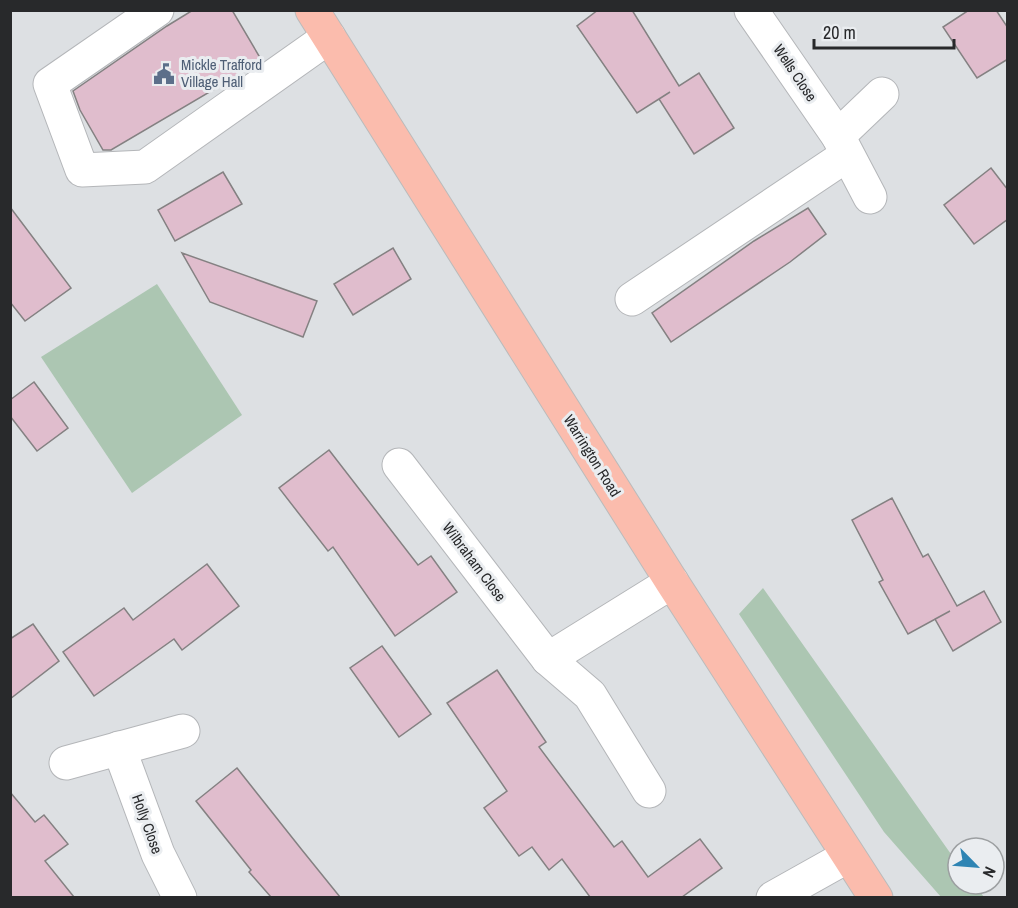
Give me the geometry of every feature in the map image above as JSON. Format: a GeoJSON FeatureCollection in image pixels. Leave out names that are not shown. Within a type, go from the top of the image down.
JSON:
{"type":"FeatureCollection","features":[{"type":"Feature","properties":{"kind":"main road","name":"Warrington Road"},"geometry":{"type":"LineString","coordinates":[[312,10],[672,582],[876,897]]}},
{"type":"Feature","properties":{"kind":"street"},"geometry":{"type":"LineString","coordinates":[[158,10],[50,84],[82,170],[145,167],[329,38]]}},
{"type":"Feature","properties":{"kind":"street","name":"Wells Close"},"geometry":{"type":"LineString","coordinates":[[752,10],[842,146],[870,197]]}},
{"type":"Feature","properties":{"kind":"street"},"geometry":{"type":"LineString","coordinates":[[632,299],[842,146],[882,94]]}},
{"type":"Feature","properties":{"kind":"street","name":"Wilbraham Close"},"geometry":{"type":"LineString","coordinates":[[399,465],[548,659],[590,694],[649,791]]}},
{"type":"Feature","properties":{"kind":"street"},"geometry":{"type":"LineString","coordinates":[[548,659],[672,582]]}},
{"type":"Feature","properties":{"kind":"street"},"geometry":{"type":"LineString","coordinates":[[66,763],[183,731]]}},
{"type":"Feature","properties":{"kind":"street","name":"Holly Close"},"geometry":{"type":"LineString","coordinates":[[119,748],[158,854],[180,897]]}},
{"type":"Feature","properties":{"kind":"street"},"geometry":{"type":"LineString","coordinates":[[773,897],[848,856]]}},
{"type":"Feature","properties":{"kind":"green space"},"geometry":{"type":"Polygon","coordinates":[[[157,284],[242,415],[132,493],[41,357],[157,284]]]}},
{"type":"Feature","properties":{"kind":"green space"},"geometry":{"type":"Polygon","coordinates":[[[763,588],[946,847],[946,896],[984,897],[941,897],[884,832],[739,614],[763,588]]]}},
{"type":"Feature","properties":{"kind":"building","name":"Mickle Trafford Village Hall"},"geometry":{"type":"Polygon","coordinates":[[[193,10],[232,10],[262,61],[111,150],[103,150],[80,110],[73,91],[193,10]]]}},
{"type":"Feature","properties":{"kind":"building"},"geometry":{"type":"Polygon","coordinates":[[[598,10],[632,10],[679,86],[699,73],[734,128],[694,154],[659,99],[637,113],[577,26],[598,10]]]}},
{"type":"Feature","properties":{"kind":"building"},"geometry":{"type":"Polygon","coordinates":[[[969,10],[996,10],[1008,28],[1008,59],[977,78],[943,27],[969,10]]]}},
{"type":"Feature","properties":{"kind":"building"},"geometry":{"type":"Polygon","coordinates":[[[991,168],[1008,190],[1008,219],[974,244],[944,205],[991,168]]]}},
{"type":"Feature","properties":{"kind":"building"},"geometry":{"type":"Polygon","coordinates":[[[223,172],[242,204],[175,241],[158,210],[223,172]]]}},
{"type":"Feature","properties":{"kind":"building"},"geometry":{"type":"Polygon","coordinates":[[[10,207],[71,288],[25,321],[10,302],[10,207]]]}},
{"type":"Feature","properties":{"kind":"building"},"geometry":{"type":"Polygon","coordinates":[[[808,208],[826,234],[790,262],[671,342],[652,313],[754,241],[808,208]]]}},
{"type":"Feature","properties":{"kind":"building"},"geometry":{"type":"Polygon","coordinates":[[[393,248],[411,279],[353,315],[334,284],[393,248]]]}},
{"type":"Feature","properties":{"kind":"building"},"geometry":{"type":"Polygon","coordinates":[[[182,253],[317,301],[303,337],[210,302],[182,253]]]}},
{"type":"Feature","properties":{"kind":"building"},"geometry":{"type":"Polygon","coordinates":[[[34,382],[68,428],[37,451],[10,416],[10,400],[34,382]]]}},
{"type":"Feature","properties":{"kind":"building"},"geometry":{"type":"Polygon","coordinates":[[[329,450],[418,565],[431,556],[457,592],[395,636],[333,547],[328,551],[279,488],[329,450]]]}},
{"type":"Feature","properties":{"kind":"building"},"geometry":{"type":"Polygon","coordinates":[[[892,498],[923,557],[928,554],[957,606],[984,591],[1001,622],[953,651],[935,619],[908,634],[879,582],[883,580],[852,520],[892,498]]]}},
{"type":"Feature","properties":{"kind":"building"},"geometry":{"type":"Polygon","coordinates":[[[207,564],[239,606],[182,650],[174,639],[94,696],[63,652],[124,608],[133,620],[207,564]]]}},
{"type":"Feature","properties":{"kind":"building"},"geometry":{"type":"Polygon","coordinates":[[[33,624],[59,661],[10,699],[10,639],[33,624]]]}},
{"type":"Feature","properties":{"kind":"building"},"geometry":{"type":"Polygon","coordinates":[[[382,646],[431,714],[399,737],[350,668],[382,646]]]}},
{"type":"Feature","properties":{"kind":"building"},"geometry":{"type":"Polygon","coordinates":[[[497,670],[546,742],[539,747],[614,847],[622,841],[648,877],[700,839],[722,868],[682,897],[590,897],[562,859],[549,870],[532,847],[519,856],[484,808],[507,791],[447,703],[497,670]]]}},
{"type":"Feature","properties":{"kind":"building"},"geometry":{"type":"Polygon","coordinates":[[[237,768],[340,897],[271,897],[249,872],[251,870],[196,801],[237,768]]]}},
{"type":"Feature","properties":{"kind":"building"},"geometry":{"type":"Polygon","coordinates":[[[10,792],[35,822],[44,815],[68,844],[45,861],[74,897],[10,897],[10,792]]]}},
{"type":"Feature","properties":{"kind":"place","name":"Mickle Trafford Village Hall"},"geometry":{"type":"Point","coordinates":[164,74]}}]}
